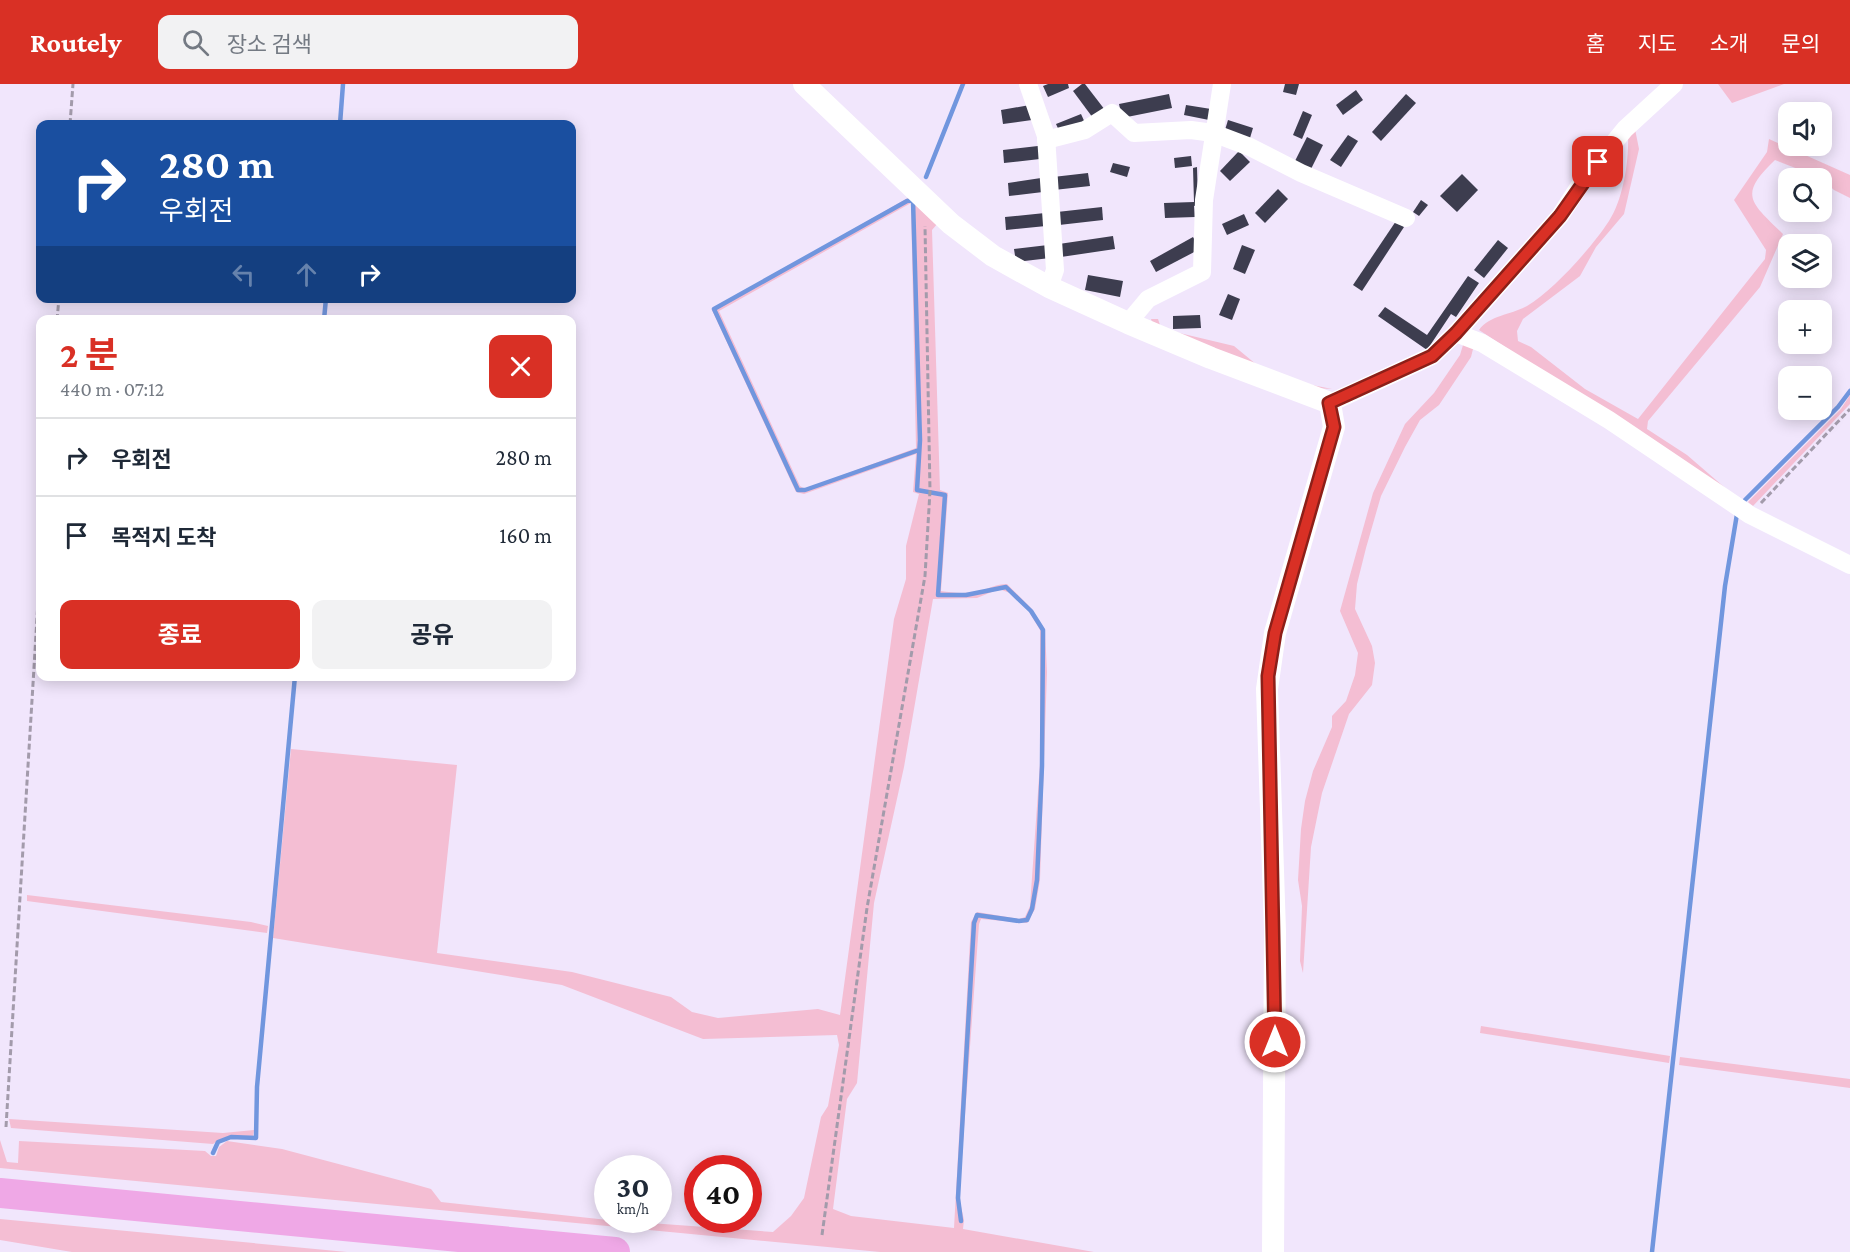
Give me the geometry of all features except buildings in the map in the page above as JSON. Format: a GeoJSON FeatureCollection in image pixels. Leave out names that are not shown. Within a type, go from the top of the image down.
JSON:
{"type":"FeatureCollection","features":[{"type":"Feature","properties":{"kind":"highway"},"geometry":{"type":"LineString","coordinates":[[0,1193],[615,1252]]}},
{"type":"Feature","properties":{"kind":"street"},"geometry":{"type":"LineString","coordinates":[[804,84],[951,224],[993,256],[1049,287],[1128,323],[1211,358],[1329,403],[1432,356],[1456,333],[1560,216],[1584,179],[1625,129],[1674,84]]}},
{"type":"Feature","properties":{"kind":"street"},"geometry":{"type":"LineString","coordinates":[[1028,84],[1046,140],[1055,270],[1049,287]]}},
{"type":"Feature","properties":{"kind":"street"},"geometry":{"type":"LineString","coordinates":[[1128,323],[1148,299],[1202,272],[1204,200],[1222,84]]}},
{"type":"Feature","properties":{"kind":"street"},"geometry":{"type":"LineString","coordinates":[[1046,140],[1085,130],[1112,113],[1134,133],[1191,130],[1213,133],[1250,147],[1301,173],[1406,218]]}},
{"type":"Feature","properties":{"kind":"street"},"geometry":{"type":"LineString","coordinates":[[1456,333],[1482,343],[1609,420],[1749,515],[1850,565]]}},
{"type":"Feature","properties":{"kind":"street"},"geometry":{"type":"LineString","coordinates":[[1274,1252],[1275,931],[1267,689],[1275,633],[1334,427],[1329,403]]}},
{"type":"Feature","properties":{"kind":"path"},"geometry":{"type":"LineString","coordinates":[[70,120],[73,84]]}},
{"type":"Feature","properties":{"kind":"path"},"geometry":{"type":"LineString","coordinates":[[822,1235],[870,886],[925,576],[930,493],[927,200]]}},
{"type":"Feature","properties":{"kind":"path"},"geometry":{"type":"LineString","coordinates":[[1749,515],[1850,409]]}},
{"type":"Feature","properties":{"kind":"path"},"geometry":{"type":"LineString","coordinates":[[6,1127],[36,635]]}},
{"type":"Feature","properties":{"kind":"shaded area"},"geometry":{"type":"Polygon","coordinates":[[[1718,84],[1784,84],[1732,103],[1718,84]]]}},
{"type":"Feature","properties":{"kind":"shaded area"},"geometry":{"type":"Polygon","coordinates":[[[1635,129],[1639,149],[1624,214],[1596,247],[1580,276],[1523,319],[1517,331],[1518,341],[1531,347],[1585,389],[1638,419],[1765,259],[1766,250],[1734,200],[1767,152],[1769,139],[1778,143],[1778,156],[1807,156],[1850,175],[1850,198],[1832,188],[1832,168],[1795,168],[1775,160],[1763,172],[1756,182],[1753,198],[1756,206],[1783,234],[1778,234],[1778,246],[1760,287],[1648,421],[1647,429],[1687,455],[1738,499],[1479,330],[1489,321],[1521,309],[1538,299],[1572,267],[1593,243],[1609,221],[1618,202],[1626,169],[1628,137],[1635,129]]]}},
{"type":"Feature","properties":{"kind":"shaded area"},"geometry":{"type":"Polygon","coordinates":[[[913,195],[938,223],[932,230],[940,490],[948,493],[941,591],[970,593],[1007,584],[1031,608],[1045,630],[1047,672],[1040,880],[1035,909],[1027,923],[981,919],[979,924],[959,1197],[964,1220],[963,1229],[1094,1252],[880,1252],[672,1232],[672,1225],[684,1226],[684,1233],[773,1232],[791,1216],[804,1198],[821,1117],[828,1106],[839,1045],[837,1035],[703,1039],[562,985],[273,938],[291,749],[457,765],[437,953],[572,972],[671,997],[692,1012],[718,1018],[818,1009],[840,1015],[894,619],[906,579],[906,546],[919,494],[913,492],[916,454],[804,494],[796,492],[712,310],[913,195]],[[911,203],[719,311],[800,486],[805,489],[916,448],[911,203]],[[999,589],[977,598],[933,599],[904,767],[874,903],[857,1083],[847,1099],[833,1209],[851,1216],[954,1228],[971,922],[977,912],[1019,919],[1025,917],[1030,906],[1040,763],[1040,630],[1028,610],[1010,593],[999,589]]]}},
{"type":"Feature","properties":{"kind":"shaded area"},"geometry":{"type":"Polygon","coordinates":[[[1151,319],[1158,319],[1160,325],[1171,331],[1234,346],[1257,365],[1312,385],[1332,389],[1315,388],[1153,325],[1151,319]]]}},
{"type":"Feature","properties":{"kind":"shaded area"},"geometry":{"type":"Polygon","coordinates":[[[1463,345],[1474,345],[1471,357],[1439,405],[1420,420],[1405,447],[1381,496],[1366,548],[1357,584],[1355,609],[1372,646],[1375,663],[1372,685],[1349,714],[1322,793],[1311,847],[1303,973],[1300,961],[1302,906],[1298,880],[1305,801],[1313,771],[1332,727],[1332,716],[1346,701],[1355,675],[1358,653],[1340,611],[1373,493],[1405,424],[1434,393],[1460,355],[1463,345]]]}},
{"type":"Feature","properties":{"kind":"shaded area"},"geometry":{"type":"Polygon","coordinates":[[[1850,395],[1850,404],[1753,506],[1748,502],[1832,420],[1850,395]]]}},
{"type":"Feature","properties":{"kind":"shaded area"},"geometry":{"type":"Polygon","coordinates":[[[27,895],[251,922],[268,926],[267,933],[27,901],[27,895]]]}},
{"type":"Feature","properties":{"kind":"shaded area"},"geometry":{"type":"Polygon","coordinates":[[[1481,1026],[1670,1056],[1669,1063],[1480,1033],[1481,1026]]]}},
{"type":"Feature","properties":{"kind":"shaded area"},"geometry":{"type":"Polygon","coordinates":[[[1680,1057],[1850,1079],[1850,1088],[1679,1065],[1680,1057]]]}},
{"type":"Feature","properties":{"kind":"shaded area"},"geometry":{"type":"Polygon","coordinates":[[[9,1119],[223,1133],[254,1130],[253,1137],[227,1137],[213,1144],[11,1128],[9,1119]]]}},
{"type":"Feature","properties":{"kind":"shaded area"},"geometry":{"type":"Polygon","coordinates":[[[0,1140],[7,1162],[18,1163],[19,1141],[205,1151],[211,1156],[216,1156],[219,1147],[227,1141],[282,1149],[410,1183],[431,1189],[441,1202],[594,1218],[594,1225],[0,1168],[0,1140]]]}},
{"type":"Feature","properties":{"kind":"shaded area"},"geometry":{"type":"Polygon","coordinates":[[[0,1219],[347,1252],[72,1252],[0,1240],[0,1219]]]}},
{"type":"Feature","properties":{"kind":"waterway"},"geometry":{"type":"LineString","coordinates":[[340,120],[343,84]]}},
{"type":"Feature","properties":{"kind":"waterway"},"geometry":{"type":"LineString","coordinates":[[926,177],[963,84]]}},
{"type":"Feature","properties":{"kind":"waterway"},"geometry":{"type":"LineString","coordinates":[[919,450],[805,490],[798,490],[714,309],[907,201],[913,200],[920,440],[917,490],[945,495],[938,595],[966,595],[1006,587],[1031,611],[1043,630],[1042,766],[1037,880],[1032,909],[1027,920],[977,915],[974,923],[958,1198],[961,1221]]}},
{"type":"Feature","properties":{"kind":"waterway"},"geometry":{"type":"LineString","coordinates":[[324,315],[326,303]]}},
{"type":"Feature","properties":{"kind":"waterway"},"geometry":{"type":"LineString","coordinates":[[1745,500],[1838,407],[1850,391]]}},
{"type":"Feature","properties":{"kind":"waterway"},"geometry":{"type":"LineString","coordinates":[[1652,1252],[1725,586],[1737,514]]}},
{"type":"Feature","properties":{"kind":"waterway"},"geometry":{"type":"LineString","coordinates":[[213,1153],[218,1142],[231,1137],[256,1138],[257,1087],[295,681]]}},
{"type":"Feature","properties":{"kind":"route"},"geometry":{"type":"LineString","coordinates":[[1275,1042],[1275,931],[1267,689],[1275,633],[1334,427],[1334,414],[1329,403],[1397,374],[1432,356],[1456,333],[1560,216],[1598,162]]}}]}
